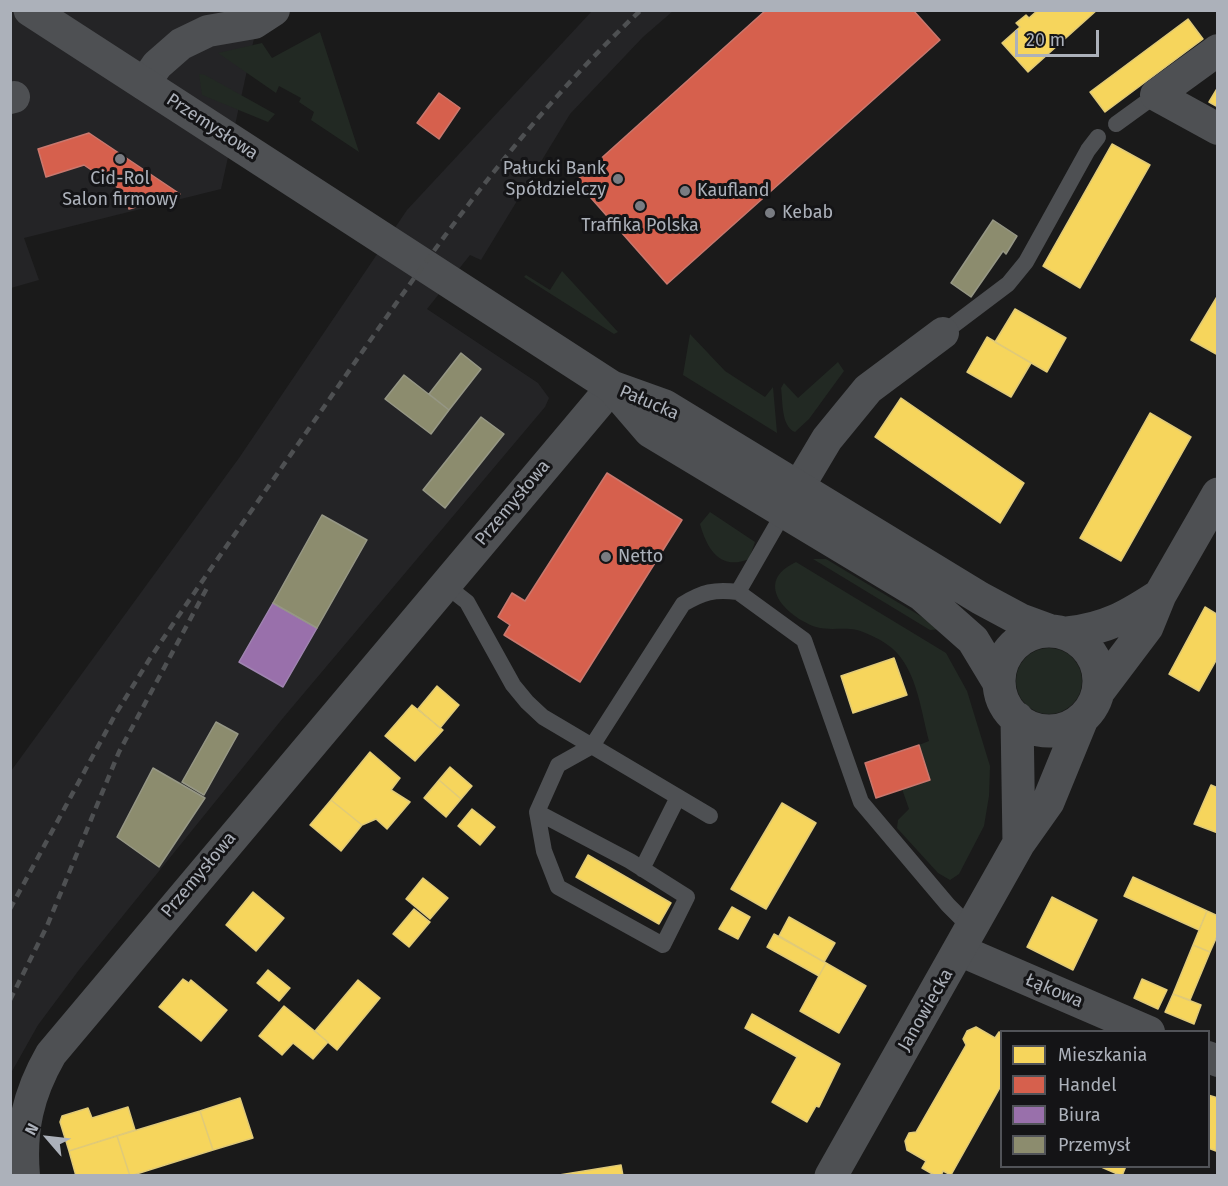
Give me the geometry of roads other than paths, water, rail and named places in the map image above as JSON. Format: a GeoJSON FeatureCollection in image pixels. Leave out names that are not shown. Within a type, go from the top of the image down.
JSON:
{"type":"FeatureCollection","features":[{"type":"Feature","properties":{"kind":"street","name":"Przemysłowa"},"geometry":{"type":"LineString","coordinates":[[24,1176],[22,1156],[26,1113],[34,1086],[51,1054],[612,387],[30,10]]}},
{"type":"Feature","properties":{"kind":"street"},"geometry":{"type":"LineString","coordinates":[[144,84],[158,65],[181,44],[208,31],[254,23],[274,10]]}},
{"type":"Feature","properties":{"kind":"street"},"geometry":{"type":"LineString","coordinates":[[1218,50],[1156,95],[1218,129]]}},
{"type":"Feature","properties":{"kind":"street"},"geometry":{"type":"LineString","coordinates":[[792,498],[827,439],[868,389],[944,333]]}},
{"type":"Feature","properties":{"kind":"street","name":"Pałucka"},"geometry":{"type":"LineString","coordinates":[[612,387],[650,431],[792,498],[1021,620],[1059,632]]}},
{"type":"Feature","properties":{"kind":"street","name":"Janowiecka"},"geometry":{"type":"LineString","coordinates":[[831,1176],[1019,843],[1048,802],[1090,705],[1147,627],[1160,594],[1218,494]]}},
{"type":"Feature","properties":{"kind":"street","name":"Pałucka"},"geometry":{"type":"LineString","coordinates":[[792,498],[921,594],[961,627],[982,652],[999,683]]}},
{"type":"Feature","properties":{"kind":"street","name":"Janowiecka"},"geometry":{"type":"LineString","coordinates":[[1059,632],[1091,630],[1123,619],[1160,594]]}},
{"type":"Feature","properties":{"kind":"street"},"geometry":{"type":"LineString","coordinates":[[1059,632],[1090,651],[1097,664],[1090,705],[1055,730],[1028,726],[1017,718],[1005,702],[999,683],[1006,657],[1014,646],[1031,635],[1059,632]]}},
{"type":"Feature","properties":{"kind":"street"},"geometry":{"type":"LineString","coordinates":[[1017,718],[1019,843]]}},
{"type":"Feature","properties":{"kind":"street","name":"Łąkowa"},"geometry":{"type":"LineString","coordinates":[[965,939],[1145,1030]]}},
{"type":"Feature","properties":{"kind":"lane"},"geometry":{"type":"LineString","coordinates":[[1116,124],[1156,95]]}},
{"type":"Feature","properties":{"kind":"lane"},"geometry":{"type":"LineString","coordinates":[[944,333],[990,300],[1020,269],[1088,150],[1098,137]]}},
{"type":"Feature","properties":{"kind":"lane"},"geometry":{"type":"LineString","coordinates":[[738,592],[792,498]]}},
{"type":"Feature","properties":{"kind":"lane"},"geometry":{"type":"LineString","coordinates":[[444,584],[467,602],[513,685],[543,717],[710,816]]}},
{"type":"Feature","properties":{"kind":"lane"},"geometry":{"type":"LineString","coordinates":[[537,812],[642,869],[687,897],[663,945],[558,887],[544,851],[537,812],[558,765],[592,746],[683,604],[702,592],[716,589],[738,592],[804,640],[861,802],[956,914],[965,939]]}},
{"type":"Feature","properties":{"kind":"lane"},"geometry":{"type":"LineString","coordinates":[[642,869],[678,797]]}},
{"type":"Feature","properties":{"kind":"railway"},"geometry":{"type":"LineString","coordinates":[[10,909],[115,715],[149,660],[370,341],[441,241],[516,144],[597,53],[641,10]]}},
{"type":"Feature","properties":{"kind":"railway"},"geometry":{"type":"LineString","coordinates":[[10,1000],[47,926],[119,752],[208,586]]}},
{"type":"Feature","properties":{"kind":"place","name":"Cid-Rol Salon firmowy"},"geometry":{"type":"Point","coordinates":[120,159]}},
{"type":"Feature","properties":{"kind":"place","name":"Pałucki Bank Spółdzielczy"},"geometry":{"type":"Point","coordinates":[618,179]}},
{"type":"Feature","properties":{"kind":"place","name":"Kaufland"},"geometry":{"type":"Point","coordinates":[685,191]}},
{"type":"Feature","properties":{"kind":"place","name":"Traffika Polska"},"geometry":{"type":"Point","coordinates":[640,206]}},
{"type":"Feature","properties":{"kind":"place","name":"Kebab"},"geometry":{"type":"Point","coordinates":[770,213]}},
{"type":"Feature","properties":{"kind":"place","name":"Netto"},"geometry":{"type":"Point","coordinates":[606,557]}}]}
